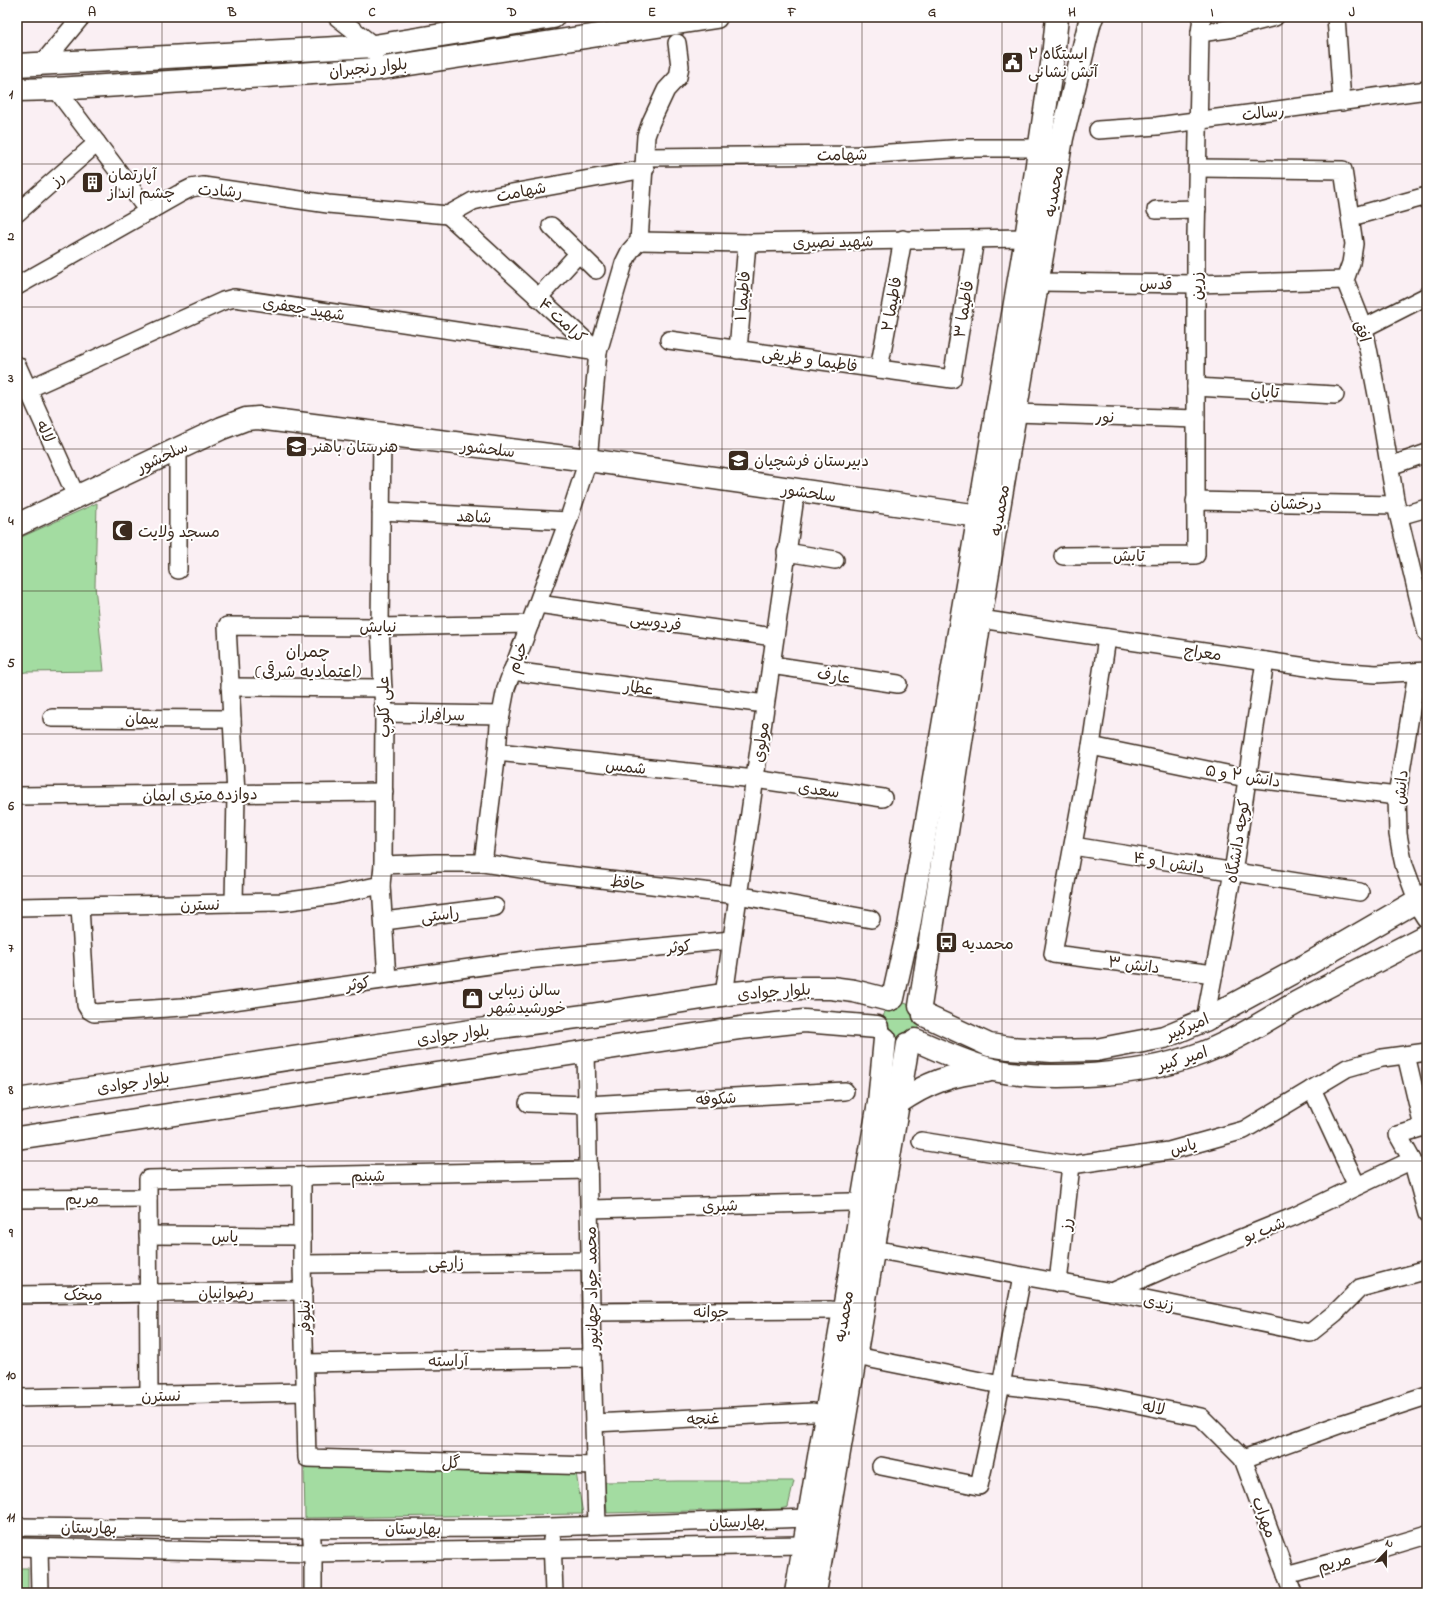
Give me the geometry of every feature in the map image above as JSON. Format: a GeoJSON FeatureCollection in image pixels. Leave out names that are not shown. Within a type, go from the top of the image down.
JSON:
{"type":"FeatureCollection","features":[{"type":"Feature","properties":{"kind":"street"},"geometry":{"type":"LineString","coordinates":[[26,62],[81,17]]}},
{"type":"Feature","properties":{"kind":"street"},"geometry":{"type":"LineString","coordinates":[[338,17],[374,46],[377,69]]}},
{"type":"Feature","properties":{"kind":"street","name":"بلوار رنجبران"},"geometry":{"type":"LineString","coordinates":[[26,62],[374,46],[475,23],[553,17]]}},
{"type":"Feature","properties":{"kind":"street","name":"بلوار رنجبران"},"geometry":{"type":"LineString","coordinates":[[17,90],[56,89],[377,69],[716,17]]}},
{"type":"Feature","properties":{"kind":"street","name":"محمدیه"},"geometry":{"type":"LineString","coordinates":[[891,999],[909,926],[1026,238],[1053,57],[1057,17]]}},
{"type":"Feature","properties":{"kind":"street","name":"محمدیه"},"geometry":{"type":"LineString","coordinates":[[922,1010],[980,619],[1062,138],[1090,20],[1092,17]]}},
{"type":"Feature","properties":{"kind":"street"},"geometry":{"type":"LineString","coordinates":[[1201,25],[1228,29],[1275,17]]}},
{"type":"Feature","properties":{"kind":"street"},"geometry":{"type":"LineString","coordinates":[[1336,17],[1342,102]]}},
{"type":"Feature","properties":{"kind":"street","name":"زرین"},"geometry":{"type":"LineString","coordinates":[[1196,555],[1196,284],[1201,25]]}},
{"type":"Feature","properties":{"kind":"street"},"geometry":{"type":"LineString","coordinates":[[598,352],[624,263],[630,251],[639,241],[646,136],[666,90],[678,77],[679,73],[676,43]]}},
{"type":"Feature","properties":{"kind":"street"},"geometry":{"type":"LineString","coordinates":[[56,89],[149,212]]}},
{"type":"Feature","properties":{"kind":"street","name":"رسالت"},"geometry":{"type":"LineString","coordinates":[[1098,130],[1157,126],[1427,90]]}},
{"type":"Feature","properties":{"kind":"street","name":"رز"},"geometry":{"type":"LineString","coordinates":[[17,213],[97,143]]}},
{"type":"Feature","properties":{"kind":"street","name":"شهامت"},"geometry":{"type":"LineString","coordinates":[[448,215],[474,201],[490,196],[645,163],[859,155],[967,148],[1040,148]]}},
{"type":"Feature","properties":{"kind":"street"},"geometry":{"type":"LineString","coordinates":[[1198,168],[1343,170],[1351,217],[1354,249],[1346,280]]}},
{"type":"Feature","properties":{"kind":"street","name":"رشادت"},"geometry":{"type":"LineString","coordinates":[[17,286],[191,188],[203,186],[328,204],[448,215]]}},
{"type":"Feature","properties":{"kind":"street"},"geometry":{"type":"LineString","coordinates":[[1351,217],[1427,196]]}},
{"type":"Feature","properties":{"kind":"street"},"geometry":{"type":"LineString","coordinates":[[1156,210],[1197,209]]}},
{"type":"Feature","properties":{"kind":"street","name":"کرامت ۴"},"geometry":{"type":"LineString","coordinates":[[448,215],[598,352],[588,460]]}},
{"type":"Feature","properties":{"kind":"street"},"geometry":{"type":"LineString","coordinates":[[551,226],[596,270]]}},
{"type":"Feature","properties":{"kind":"street","name":"شهید نصیری"},"geometry":{"type":"LineString","coordinates":[[639,241],[747,243],[903,239],[1026,238]]}},
{"type":"Feature","properties":{"kind":"street","name":"فاطیما ۲"},"geometry":{"type":"LineString","coordinates":[[879,369],[903,239]]}},
{"type":"Feature","properties":{"kind":"street","name":"۳ فاطیما"},"geometry":{"type":"LineString","coordinates":[[952,379],[975,239]]}},
{"type":"Feature","properties":{"kind":"street","name":"فاطیما ۱"},"geometry":{"type":"LineString","coordinates":[[738,350],[747,243]]}},
{"type":"Feature","properties":{"kind":"street"},"geometry":{"type":"LineString","coordinates":[[538,298],[579,253]]}},
{"type":"Feature","properties":{"kind":"street","name":"قدس"},"geometry":{"type":"LineString","coordinates":[[1038,282],[1196,284],[1346,280]]}},
{"type":"Feature","properties":{"kind":"street","name":"افق"},"geometry":{"type":"LineString","coordinates":[[1346,280],[1364,328],[1398,510],[1427,634]]}},
{"type":"Feature","properties":{"kind":"street"},"geometry":{"type":"LineString","coordinates":[[1364,328],[1427,296]]}},
{"type":"Feature","properties":{"kind":"street","name":"شهید جعفری"},"geometry":{"type":"LineString","coordinates":[[22,391],[223,301],[234,298],[598,352]]}},
{"type":"Feature","properties":{"kind":"street","name":"فاطیما و ظریفی"},"geometry":{"type":"LineString","coordinates":[[669,340],[952,379]]}},
{"type":"Feature","properties":{"kind":"street","name":"لاله"},"geometry":{"type":"LineString","coordinates":[[17,365],[22,391],[76,496]]}},
{"type":"Feature","properties":{"kind":"street","name":"تابان"},"geometry":{"type":"LineString","coordinates":[[1196,388],[1335,395]]}},
{"type":"Feature","properties":{"kind":"street","name":"نور"},"geometry":{"type":"LineString","coordinates":[[1015,413],[1196,419]]}},
{"type":"Feature","properties":{"kind":"street","name":"سلحشور"},"geometry":{"type":"LineString","coordinates":[[17,524],[222,428],[246,419],[258,418],[271,418],[382,434],[588,460],[730,482],[979,516]]}},
{"type":"Feature","properties":{"kind":"street","name":"علی کلوپ"},"geometry":{"type":"LineString","coordinates":[[382,434],[380,626],[384,713],[384,792],[383,865],[381,885],[387,979]]}},
{"type":"Feature","properties":{"kind":"street"},"geometry":{"type":"LineString","coordinates":[[178,448],[178,570]]}},
{"type":"Feature","properties":{"kind":"street"},"geometry":{"type":"LineString","coordinates":[[1390,466],[1427,453]]}},
{"type":"Feature","properties":{"kind":"street","name":"خیام"},"geometry":{"type":"LineString","coordinates":[[483,863],[501,715],[506,688],[568,521],[588,460]]}},
{"type":"Feature","properties":{"kind":"street","name":"مولوی"},"geometry":{"type":"LineString","coordinates":[[724,995],[737,895],[796,490]]}},
{"type":"Feature","properties":{"kind":"street","name":"درخشان"},"geometry":{"type":"LineString","coordinates":[[1195,501],[1398,510],[1427,508]]}},
{"type":"Feature","properties":{"kind":"street","name":"شاهد"},"geometry":{"type":"LineString","coordinates":[[381,511],[568,521]]}},
{"type":"Feature","properties":{"kind":"street"},"geometry":{"type":"LineString","coordinates":[[786,552],[835,560]]}},
{"type":"Feature","properties":{"kind":"street","name":"تابش"},"geometry":{"type":"LineString","coordinates":[[1063,556],[1196,555]]}},
{"type":"Feature","properties":{"kind":"street","name":"فردوسی"},"geometry":{"type":"LineString","coordinates":[[538,604],[774,637]]}},
{"type":"Feature","properties":{"kind":"street","name":"معراج"},"geometry":{"type":"LineString","coordinates":[[980,619],[1334,671],[1376,674],[1422,672]]}},
{"type":"Feature","properties":{"kind":"street","name":"نیایش"},"geometry":{"type":"LineString","coordinates":[[230,686],[227,626],[530,624]]}},
{"type":"Feature","properties":{"kind":"street"},"geometry":{"type":"LineString","coordinates":[[1073,846],[1091,746],[1107,638]]}},
{"type":"Feature","properties":{"kind":"street","name":"کوچه دانشگاه"},"geometry":{"type":"LineString","coordinates":[[1205,1020],[1233,872],[1246,778],[1265,661]]}},
{"type":"Feature","properties":{"kind":"street","name":"عارف"},"geometry":{"type":"LineString","coordinates":[[770,665],[898,684]]}},
{"type":"Feature","properties":{"kind":"street","name":"عطار"},"geometry":{"type":"LineString","coordinates":[[512,671],[765,704]]}},
{"type":"Feature","properties":{"kind":"street","name":"دانش"},"geometry":{"type":"LineString","coordinates":[[1422,672],[1397,796],[1398,834],[1404,865],[1424,904]]}},
{"type":"Feature","properties":{"kind":"street"},"geometry":{"type":"LineString","coordinates":[[234,903],[236,794],[230,686],[383,688]]}},
{"type":"Feature","properties":{"kind":"street","name":"سرافراز"},"geometry":{"type":"LineString","coordinates":[[384,713],[501,715]]}},
{"type":"Feature","properties":{"kind":"street","name":"پیمان"},"geometry":{"type":"LineString","coordinates":[[52,718],[232,719]]}},
{"type":"Feature","properties":{"kind":"street","name":"دانش ۲ و ۵"},"geometry":{"type":"LineString","coordinates":[[1091,746],[1246,778],[1397,796]]}},
{"type":"Feature","properties":{"kind":"street","name":"شمس"},"geometry":{"type":"LineString","coordinates":[[497,752],[755,779]]}},
{"type":"Feature","properties":{"kind":"street","name":"سعدی"},"geometry":{"type":"LineString","coordinates":[[755,779],[883,798]]}},
{"type":"Feature","properties":{"kind":"street","name":"دوازده متری ایمان"},"geometry":{"type":"LineString","coordinates":[[17,796],[384,792]]}},
{"type":"Feature","properties":{"kind":"street","name":"دانش ۱ و ۴"},"geometry":{"type":"LineString","coordinates":[[1073,846],[1360,892]]}},
{"type":"Feature","properties":{"kind":"street","name":"دانش ۳"},"geometry":{"type":"LineString","coordinates":[[1073,846],[1053,954],[1214,974]]}},
{"type":"Feature","properties":{"kind":"street","name":"حافظ"},"geometry":{"type":"LineString","coordinates":[[383,865],[483,863],[541,872],[737,895],[871,919]]}},
{"type":"Feature","properties":{"kind":"street","name":"نسترن"},"geometry":{"type":"LineString","coordinates":[[17,907],[282,902],[334,895],[381,885]]}},
{"type":"Feature","properties":{"kind":"street","name":"امیرکبیر"},"geometry":{"type":"LineString","coordinates":[[922,1010],[989,1045],[1052,1051],[1096,1050],[1164,1037],[1205,1020],[1310,963],[1424,904]]}},
{"type":"Feature","properties":{"kind":"street","name":"راستی"},"geometry":{"type":"LineString","coordinates":[[384,921],[495,906]]}},
{"type":"Feature","properties":{"kind":"street","name":"کوثر"},"geometry":{"type":"LineString","coordinates":[[80,907],[86,1005],[89,1010],[94,1013],[197,1006],[526,960],[731,940]]}},
{"type":"Feature","properties":{"kind":"street","name":"امیر کبیر"},"geometry":{"type":"LineString","coordinates":[[911,1042],[961,1060],[995,1070],[1028,1074],[1074,1075],[1145,1069],[1174,1063],[1214,1048],[1322,988],[1427,935]]}},
{"type":"Feature","properties":{"kind":"street","name":"بلوار جوادی"},"geometry":{"type":"LineString","coordinates":[[17,1100],[464,1032],[780,988],[818,988],[854,991],[891,999]]}},
{"type":"Feature","properties":{"kind":"street"},"geometry":{"type":"LineString","coordinates":[[908,998],[915,1001],[922,1010],[925,1020],[922,1031],[911,1042],[896,1044],[881,1033],[878,1014],[884,1003],[891,999],[908,998]]}},
{"type":"Feature","properties":{"kind":"street","name":"بلوار جوادی"},"geometry":{"type":"LineString","coordinates":[[17,1138],[586,1051],[788,1022],[816,1021],[881,1033]]}},
{"type":"Feature","properties":{"kind":"street","name":"محمدیه"},"geometry":{"type":"LineString","coordinates":[[796,1593],[879,1102],[881,1033]]}},
{"type":"Feature","properties":{"kind":"street","name":"محمدیه"},"geometry":{"type":"LineString","coordinates":[[815,1593],[898,1103],[911,1042]]}},
{"type":"Feature","properties":{"kind":"street","name":"محمد جواد جهانپور"},"geometry":{"type":"LineString","coordinates":[[586,1051],[597,1525]]}},
{"type":"Feature","properties":{"kind":"street","name":"یاس"},"geometry":{"type":"LineString","coordinates":[[921,1141],[1071,1165],[1169,1151],[1244,1130],[1347,1068],[1382,1058],[1427,1052]]}},
{"type":"Feature","properties":{"kind":"street"},"geometry":{"type":"LineString","coordinates":[[1406,1055],[1425,1127],[1398,1135],[1412,1160],[1427,1214]]}},
{"type":"Feature","properties":{"kind":"street"},"geometry":{"type":"LineString","coordinates":[[898,1103],[915,1091],[933,1082],[951,1076],[995,1070]]}},
{"type":"Feature","properties":{"kind":"street"},"geometry":{"type":"LineString","coordinates":[[1312,1089],[1357,1186]]}},
{"type":"Feature","properties":{"kind":"street","name":"شکوفه"},"geometry":{"type":"LineString","coordinates":[[528,1103],[587,1105],[845,1091]]}},
{"type":"Feature","properties":{"kind":"street","name":"شب بو"},"geometry":{"type":"LineString","coordinates":[[1112,1292],[1295,1216],[1412,1160]]}},
{"type":"Feature","properties":{"kind":"street","name":"رز"},"geometry":{"type":"LineString","coordinates":[[1058,1283],[1071,1165]]}},
{"type":"Feature","properties":{"kind":"street","name":"شبنم"},"geometry":{"type":"LineString","coordinates":[[148,1198],[148,1179],[589,1170]]}},
{"type":"Feature","properties":{"kind":"street","name":"نیلوفر"},"geometry":{"type":"LineString","coordinates":[[302,1176],[304,1363],[308,1458]]}},
{"type":"Feature","properties":{"kind":"street"},"geometry":{"type":"LineString","coordinates":[[148,1198],[149,1395]]}},
{"type":"Feature","properties":{"kind":"street","name":"مریم"},"geometry":{"type":"LineString","coordinates":[[17,1199],[148,1198]]}},
{"type":"Feature","properties":{"kind":"street","name":"شیری"},"geometry":{"type":"LineString","coordinates":[[590,1209],[850,1202]]}},
{"type":"Feature","properties":{"kind":"street","name":"یاس"},"geometry":{"type":"LineString","coordinates":[[148,1236],[302,1236]]}},
{"type":"Feature","properties":{"kind":"street","name":"زندی"},"geometry":{"type":"LineString","coordinates":[[873,1249],[1112,1292],[1310,1333],[1335,1313],[1360,1288],[1427,1270]]}},
{"type":"Feature","properties":{"kind":"street","name":"زارعی"},"geometry":{"type":"LineString","coordinates":[[302,1264],[590,1261]]}},
{"type":"Feature","properties":{"kind":"street"},"geometry":{"type":"LineString","coordinates":[[882,1466],[979,1486],[1022,1277]]}},
{"type":"Feature","properties":{"kind":"street","name":"رضوانیان"},"geometry":{"type":"LineString","coordinates":[[149,1293],[304,1291]]}},
{"type":"Feature","properties":{"kind":"street","name":"میخک"},"geometry":{"type":"LineString","coordinates":[[17,1295],[149,1293]]}},
{"type":"Feature","properties":{"kind":"street","name":"جوانه"},"geometry":{"type":"LineString","coordinates":[[591,1312],[831,1310]]}},
{"type":"Feature","properties":{"kind":"street","name":"لاله"},"geometry":{"type":"LineString","coordinates":[[856,1356],[1001,1385],[1097,1396],[1201,1417],[1243,1459]]}},
{"type":"Feature","properties":{"kind":"street","name":"آراسته"},"geometry":{"type":"LineString","coordinates":[[304,1363],[592,1358]]}},
{"type":"Feature","properties":{"kind":"street","name":"نسترن"},"geometry":{"type":"LineString","coordinates":[[17,1398],[305,1392]]}},
{"type":"Feature","properties":{"kind":"street"},"geometry":{"type":"LineString","coordinates":[[1243,1459],[1344,1423],[1427,1396]]}},
{"type":"Feature","properties":{"kind":"street","name":"غنچه"},"geometry":{"type":"LineString","coordinates":[[594,1423],[813,1412]]}},
{"type":"Feature","properties":{"kind":"street","name":"گل"},"geometry":{"type":"LineString","coordinates":[[308,1458],[595,1466]]}},
{"type":"Feature","properties":{"kind":"street","name":"مهراب"},"geometry":{"type":"LineString","coordinates":[[1243,1459],[1286,1575]]}},
{"type":"Feature","properties":{"kind":"street","name":"بهارستان"},"geometry":{"type":"LineString","coordinates":[[17,1527],[311,1529],[551,1527],[808,1518]]}},
{"type":"Feature","properties":{"kind":"street"},"geometry":{"type":"LineString","coordinates":[[551,1527],[554,1593]]}},
{"type":"Feature","properties":{"kind":"street"},"geometry":{"type":"LineString","coordinates":[[311,1529],[313,1553],[313,1593]]}},
{"type":"Feature","properties":{"kind":"street","name":"مریم"},"geometry":{"type":"LineString","coordinates":[[1286,1575],[1367,1554],[1427,1535]]}},
{"type":"Feature","properties":{"kind":"street","name":"بهارستان"},"geometry":{"type":"LineString","coordinates":[[17,1547],[313,1553],[804,1545]]}},
{"type":"Feature","properties":{"kind":"street"},"geometry":{"type":"LineString","coordinates":[[39,1548],[40,1593]]}},
{"type":"Feature","properties":{"kind":"street"},"geometry":{"type":"LineString","coordinates":[[1286,1575],[1293,1593]]}},
{"type":"Feature","properties":{"kind":"green space"},"geometry":{"type":"Polygon","coordinates":[[[97,503],[95,586],[104,671],[26,672],[20,673],[17,676],[17,539],[97,503]]]}},
{"type":"Feature","properties":{"kind":"green space"},"geometry":{"type":"Polygon","coordinates":[[[901,1002],[913,1006],[920,1024],[918,1030],[903,1041],[891,1037],[882,1022],[885,1010],[901,1002]]]}},
{"type":"Feature","properties":{"kind":"green space"},"geometry":{"type":"Polygon","coordinates":[[[304,1467],[576,1473],[583,1514],[305,1518],[304,1467]]]}},
{"type":"Feature","properties":{"kind":"green space"},"geometry":{"type":"Polygon","coordinates":[[[794,1481],[788,1507],[780,1509],[607,1513],[605,1482],[794,1481]]]}},
{"type":"Feature","properties":{"kind":"green space"},"geometry":{"type":"Polygon","coordinates":[[[17,1568],[28,1568],[28,1593],[17,1593],[17,1568]]]}},
{"type":"Feature","properties":{"kind":"place","name":"ایستگاه ۲ آتش نشانی"},"geometry":{"type":"Point","coordinates":[1012,62]}},
{"type":"Feature","properties":{"kind":"place","name":"آپارتمان چشم انداز"},"geometry":{"type":"Point","coordinates":[92,183]}},
{"type":"Feature","properties":{"kind":"place","name":"هنرستان باهنر"},"geometry":{"type":"Point","coordinates":[296,446]}},
{"type":"Feature","properties":{"kind":"place","name":"دبیرستان فرشچیان"},"geometry":{"type":"Point","coordinates":[739,460]}},
{"type":"Feature","properties":{"kind":"place","name":"مسجد ولایت"},"geometry":{"type":"Point","coordinates":[122,531]}},
{"type":"Feature","properties":{"kind":"place","name":"محمدیه"},"geometry":{"type":"Point","coordinates":[946,943]}},
{"type":"Feature","properties":{"kind":"place","name":"سالن زیبایی خورشیدشهر"},"geometry":{"type":"Point","coordinates":[473,998]}},
{"type":"Feature","properties":{"kind":"district","name":"چمران (اعتمادیه شرقی)"},"geometry":{"type":"Point","coordinates":[308,661]}}]}
